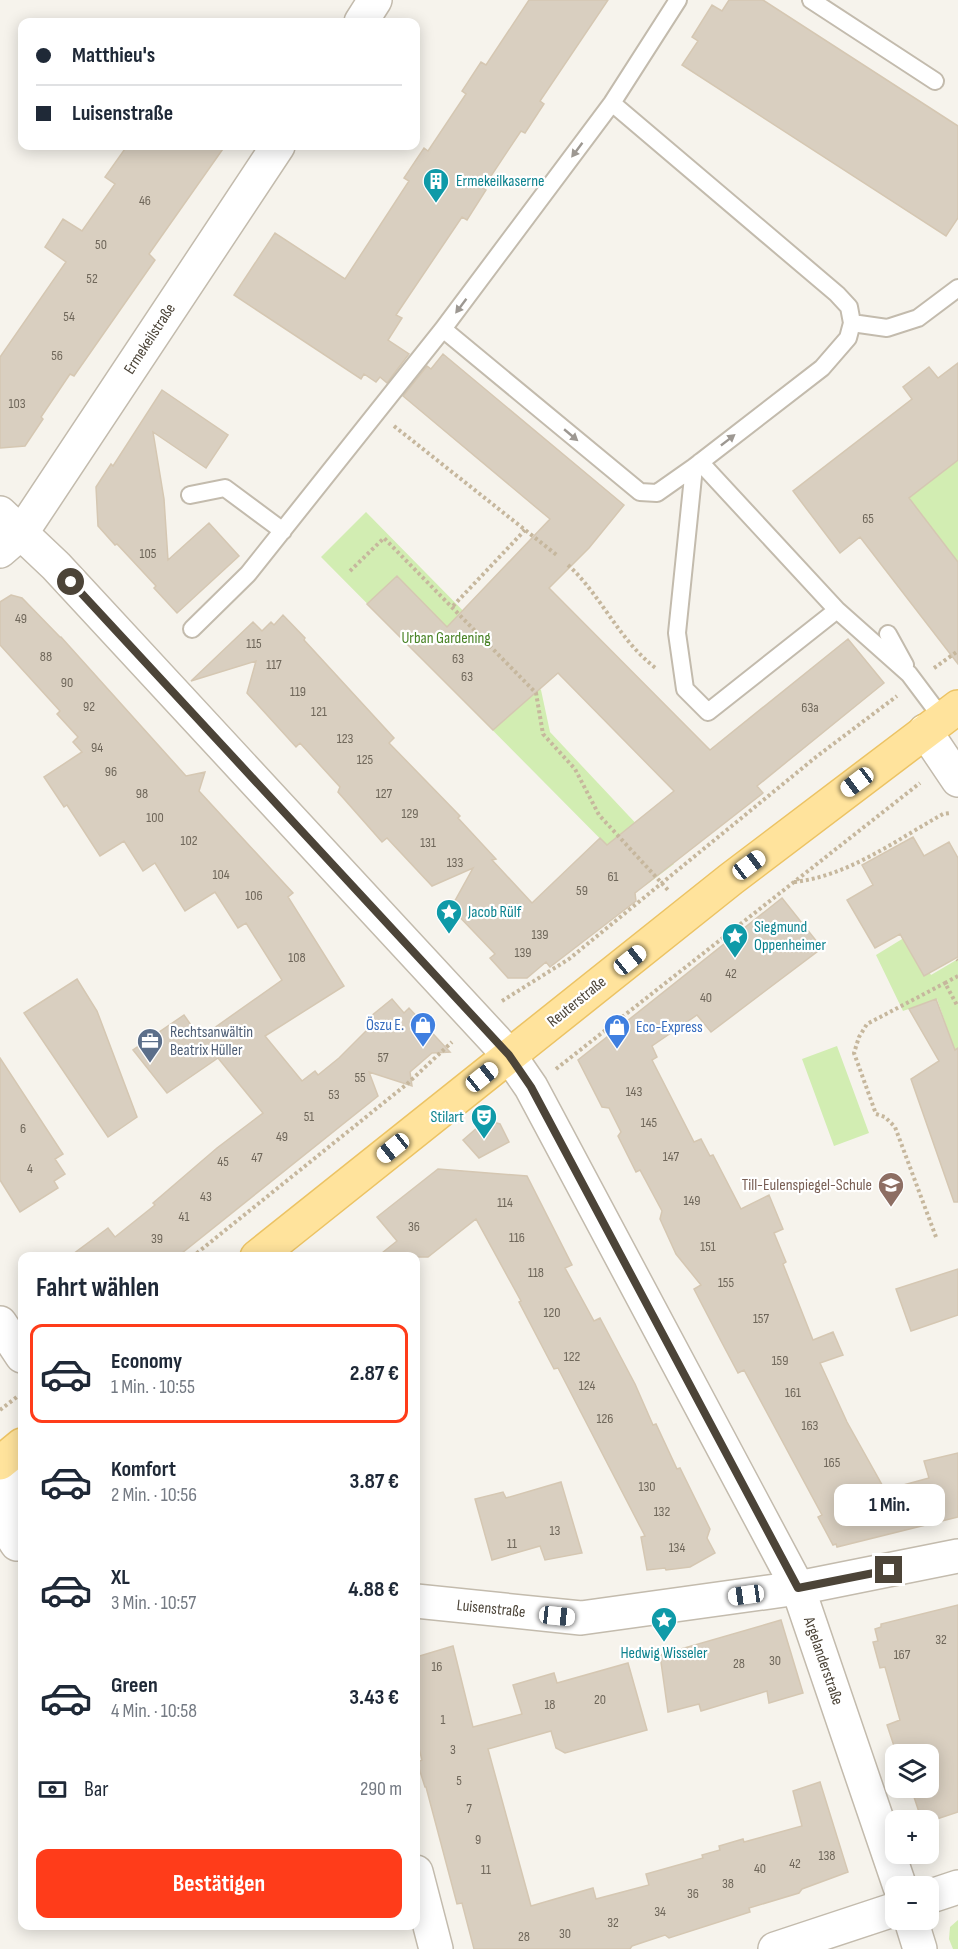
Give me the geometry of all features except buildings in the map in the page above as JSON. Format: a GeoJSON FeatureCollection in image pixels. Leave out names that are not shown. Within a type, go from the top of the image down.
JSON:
{"type":"FeatureCollection","features":[{"type":"Feature","properties":{"kind":"main road","name":"Reuterstraße"},"geometry":{"type":"LineString","coordinates":[[263,1252],[509,1055],[941,718]]}},
{"type":"Feature","properties":{"kind":"street"},"geometry":{"type":"LineString","coordinates":[[364,18],[375,0]]}},
{"type":"Feature","properties":{"kind":"street","name":"Ermekeilstraße"},"geometry":{"type":"LineString","coordinates":[[7,532],[275,150]]}},
{"type":"Feature","properties":{"kind":"street","name":"Argelanderstraße"},"geometry":{"type":"LineString","coordinates":[[7,532],[56,566],[509,1055],[531,1087],[798,1588],[896,1876]]}},
{"type":"Feature","properties":{"kind":"street"},"geometry":{"type":"LineString","coordinates":[[941,718],[952,771]]}},
{"type":"Feature","properties":{"kind":"street"},"geometry":{"type":"LineString","coordinates":[[0,1323],[18,1350]]}},
{"type":"Feature","properties":{"kind":"street"},"geometry":{"type":"LineString","coordinates":[[9,1456],[5,1517],[13,1544]]}},
{"type":"Feature","properties":{"kind":"street","name":"Luisenstraße"},"geometry":{"type":"LineString","coordinates":[[420,1601],[581,1618],[798,1588],[958,1556]]}},
{"type":"Feature","properties":{"kind":"street"},"geometry":{"type":"LineString","coordinates":[[420,1887],[436,1949]]}},
{"type":"Feature","properties":{"kind":"street"},"geometry":{"type":"LineString","coordinates":[[939,1893],[958,1887]]}},
{"type":"Feature","properties":{"kind":"street"},"geometry":{"type":"LineString","coordinates":[[775,1949],[885,1913]]}},
{"type":"Feature","properties":{"kind":"street"},"geometry":{"type":"LineString","coordinates":[[914,1930],[920,1949]]}},
{"type":"Feature","properties":{"kind":"lane"},"geometry":{"type":"LineString","coordinates":[[192,629],[248,574],[443,329],[612,103],[678,0]]}},
{"type":"Feature","properties":{"kind":"lane"},"geometry":{"type":"LineString","coordinates":[[811,0],[935,81]]}},
{"type":"Feature","properties":{"kind":"lane"},"geometry":{"type":"LineString","coordinates":[[443,329],[640,492],[657,493],[697,465],[822,368],[848,338],[852,323],[849,307],[837,294],[612,103]]}},
{"type":"Feature","properties":{"kind":"lane"},"geometry":{"type":"LineString","coordinates":[[852,323],[887,328],[918,318],[958,288]]}},
{"type":"Feature","properties":{"kind":"lane"},"geometry":{"type":"LineString","coordinates":[[697,465],[837,610],[912,678]]}},
{"type":"Feature","properties":{"kind":"lane"},"geometry":{"type":"LineString","coordinates":[[697,465],[677,633],[685,689],[708,712],[837,610]]}},
{"type":"Feature","properties":{"kind":"lane"},"geometry":{"type":"LineString","coordinates":[[190,495],[225,488],[283,531]]}},
{"type":"Feature","properties":{"kind":"lane"},"geometry":{"type":"LineString","coordinates":[[888,634],[912,678],[941,718]]}},
{"type":"Feature","properties":{"kind":"path"},"geometry":{"type":"LineString","coordinates":[[377,412],[558,556]]}},
{"type":"Feature","properties":{"kind":"path"},"geometry":{"type":"LineString","coordinates":[[453,606],[525,530]]}},
{"type":"Feature","properties":{"kind":"path"},"geometry":{"type":"LineString","coordinates":[[350,571],[384,538],[453,606],[536,693],[543,735],[575,769],[599,815],[662,882],[688,914]]}},
{"type":"Feature","properties":{"kind":"path"},"geometry":{"type":"LineString","coordinates":[[568,565],[595,593],[614,623],[644,659],[685,689]]}},
{"type":"Feature","properties":{"kind":"path"},"geometry":{"type":"LineString","coordinates":[[198,1252],[407,1084],[503,1000],[569,959],[912,678],[958,651]]}},
{"type":"Feature","properties":{"kind":"path"},"geometry":{"type":"LineString","coordinates":[[531,1087],[793,882],[952,771]]}},
{"type":"Feature","properties":{"kind":"path"},"geometry":{"type":"LineString","coordinates":[[793,882],[813,880],[840,871],[944,814],[958,812]]}},
{"type":"Feature","properties":{"kind":"path"},"geometry":{"type":"LineString","coordinates":[[936,1236],[895,1127],[885,1117],[876,1114],[854,1053],[859,1037],[867,1024],[958,976]]}},
{"type":"Feature","properties":{"kind":"path"},"geometry":{"type":"LineString","coordinates":[[945,983],[958,1007]]}},
{"type":"Feature","properties":{"kind":"path"},"geometry":{"type":"LineString","coordinates":[[0,1410],[18,1396]]}},
{"type":"Feature","properties":{"kind":"green space"},"geometry":{"type":"Polygon","coordinates":[[[958,460],[958,562],[909,498],[958,460]]]}},
{"type":"Feature","properties":{"kind":"green space","name":"Urban Gardening"},"geometry":{"type":"Polygon","coordinates":[[[366,512],[541,690],[550,732],[674,864],[646,885],[321,557],[366,512]]]}},
{"type":"Feature","properties":{"kind":"green space"},"geometry":{"type":"Polygon","coordinates":[[[907,936],[931,975],[958,959],[958,1060],[937,999],[903,1011],[876,955],[907,936]]]}},
{"type":"Feature","properties":{"kind":"green space"},"geometry":{"type":"Polygon","coordinates":[[[837,1046],[869,1133],[834,1146],[802,1059],[837,1046]]]}},
{"type":"Feature","properties":{"kind":"green space"},"geometry":{"type":"Polygon","coordinates":[[[958,1920],[958,1949],[953,1949],[949,1939],[950,1927],[958,1920]]]}},
{"type":"Feature","properties":{"kind":"place","name":"Ermekeilkaserne"},"geometry":{"type":"Point","coordinates":[436,204]}},
{"type":"Feature","properties":{"kind":"place","name":"Jacob Rülf"},"geometry":{"type":"Point","coordinates":[449,935]}},
{"type":"Feature","properties":{"kind":"place","name":"Siegmund Oppenheimer"},"geometry":{"type":"Point","coordinates":[735,959]}},
{"type":"Feature","properties":{"kind":"place","name":"Öszu E."},"geometry":{"type":"Point","coordinates":[423,1048]}},
{"type":"Feature","properties":{"kind":"place","name":"Eco-Express"},"geometry":{"type":"Point","coordinates":[617,1050]}},
{"type":"Feature","properties":{"kind":"place","name":"Rechtsanwältin Beatrix Hüller"},"geometry":{"type":"Point","coordinates":[150,1064]}},
{"type":"Feature","properties":{"kind":"place","name":"Stilart"},"geometry":{"type":"Point","coordinates":[484,1140]}},
{"type":"Feature","properties":{"kind":"place","name":"Till-Eulenspiegel-Schule"},"geometry":{"type":"Point","coordinates":[891,1208]}},
{"type":"Feature","properties":{"kind":"place","name":"Hedwig Wisseler"},"geometry":{"type":"Point","coordinates":[664,1643]}},
{"type":"Feature","properties":{"kind":"route"},"geometry":{"type":"LineString","coordinates":[[71,582],[509,1055],[531,1087],[798,1588],[889,1570]]}}]}
